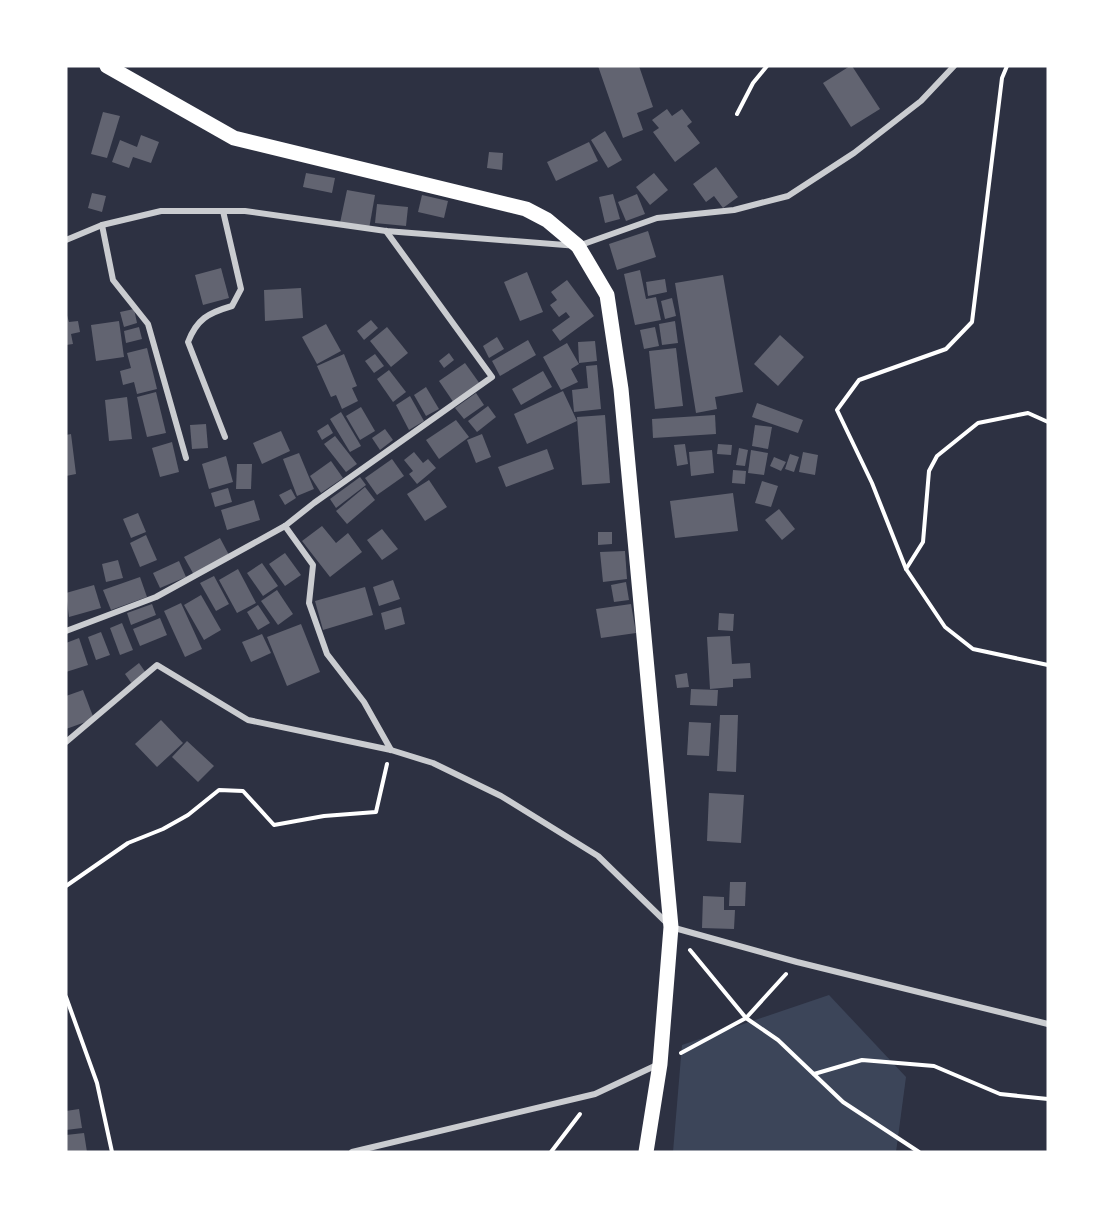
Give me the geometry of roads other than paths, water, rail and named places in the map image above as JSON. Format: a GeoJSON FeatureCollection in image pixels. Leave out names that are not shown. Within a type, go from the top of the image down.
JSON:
{"type":"FeatureCollection","features":[{"type":"Feature","properties":{"kind":"main road"},"geometry":{"type":"LineString","coordinates":[[107,66],[234,138],[526,209],[546,220],[578,246],[607,295],[621,389],[670,927],[660,1064],[646,1152]]}},
{"type":"Feature","properties":{"kind":"street"},"geometry":{"type":"LineString","coordinates":[[66,240],[102,225],[161,211],[245,211],[386,231],[578,246],[657,218],[734,210],[788,196],[863,147],[921,100],[954,66]]}},
{"type":"Feature","properties":{"kind":"street"},"geometry":{"type":"LineString","coordinates":[[223,211],[241,289],[232,306],[208,313],[194,327],[189,342],[225,437]]}},
{"type":"Feature","properties":{"kind":"street"},"geometry":{"type":"LineString","coordinates":[[102,225],[113,280],[148,324],[186,458]]}},
{"type":"Feature","properties":{"kind":"street"},"geometry":{"type":"LineString","coordinates":[[66,631],[156,597],[285,526],[492,377],[386,231]]}},
{"type":"Feature","properties":{"kind":"street"},"geometry":{"type":"LineString","coordinates":[[285,526],[313,565],[309,603],[327,654],[364,702],[390,750]]}},
{"type":"Feature","properties":{"kind":"street"},"geometry":{"type":"LineString","coordinates":[[66,742],[158,665],[248,720],[390,750],[433,763],[501,796],[597,856],[670,927],[797,962],[1048,1024]]}},
{"type":"Feature","properties":{"kind":"street"},"geometry":{"type":"LineString","coordinates":[[352,1152],[595,1094],[660,1064]]}}]}
